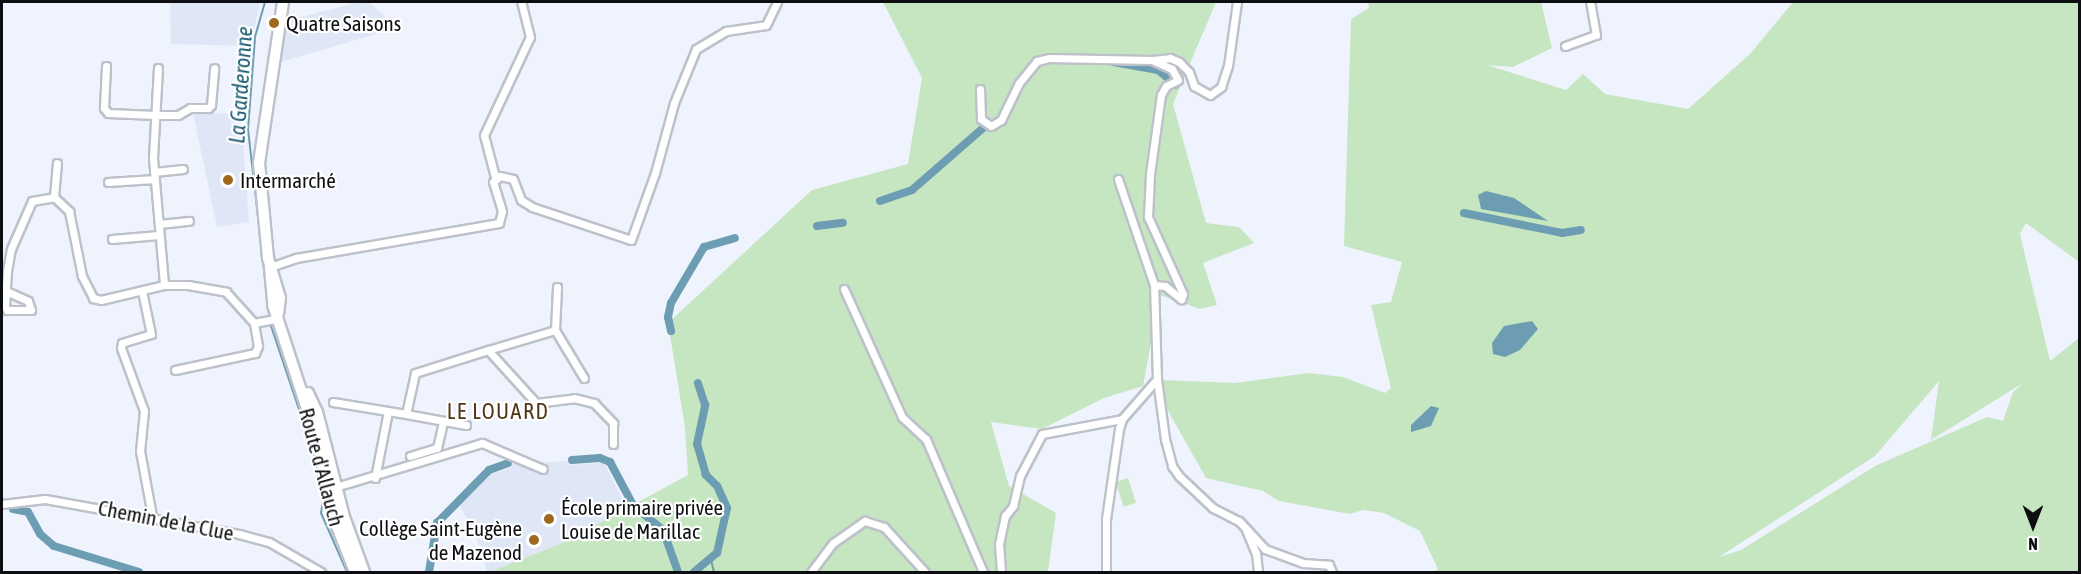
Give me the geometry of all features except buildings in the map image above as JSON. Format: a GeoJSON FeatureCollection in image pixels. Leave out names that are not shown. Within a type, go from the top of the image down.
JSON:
{"type":"FeatureCollection","features":[{"type":"Feature","properties":{"kind":"main road","name":"Route d'Allauch"},"geometry":{"type":"LineString","coordinates":[[283,2],[259,163],[270,267],[279,289],[279,316],[291,361],[323,445],[332,488],[334,519],[355,573]]}},
{"type":"Feature","properties":{"kind":"main road","name":"Route d'Allauch"},"geometry":{"type":"LineString","coordinates":[[332,488],[364,573]]}},
{"type":"Feature","properties":{"kind":"street"},"geometry":{"type":"LineString","coordinates":[[270,267],[296,258],[499,223],[502,211],[484,135],[530,37],[520,2]]}},
{"type":"Feature","properties":{"kind":"street"},"geometry":{"type":"LineString","coordinates":[[495,177],[513,180],[521,200],[532,207],[631,240],[654,175],[674,103],[696,50],[726,31],[766,25],[777,2]]}},
{"type":"Feature","properties":{"kind":"street"},"geometry":{"type":"LineString","coordinates":[[980,89],[981,119],[985,124],[995,124],[1001,120],[1026,72],[1037,61],[1060,57],[1152,60],[1170,58],[1179,62],[1200,93],[1210,95],[1221,87],[1228,66],[1237,2]]}},
{"type":"Feature","properties":{"kind":"street"},"geometry":{"type":"LineString","coordinates":[[1565,46],[1596,36],[1590,2]]}},
{"type":"Feature","properties":{"kind":"street"},"geometry":{"type":"LineString","coordinates":[[1152,60],[1172,69],[1174,83],[1161,95],[1150,174],[1148,217],[1168,256],[1183,294],[1181,299],[1165,286],[1154,285]]}},
{"type":"Feature","properties":{"kind":"street"},"geometry":{"type":"LineString","coordinates":[[106,66],[104,108],[108,113],[156,115],[178,115],[190,108],[207,108],[212,105],[214,68]]}},
{"type":"Feature","properties":{"kind":"street"},"geometry":{"type":"LineString","coordinates":[[158,68],[155,175],[164,285]]}},
{"type":"Feature","properties":{"kind":"street"},"geometry":{"type":"LineString","coordinates":[[54,197],[57,163]]}},
{"type":"Feature","properties":{"kind":"street"},"geometry":{"type":"LineString","coordinates":[[108,182],[183,170]]}},
{"type":"Feature","properties":{"kind":"street"},"geometry":{"type":"LineString","coordinates":[[1118,179],[1154,285],[1159,414],[1172,466],[1202,500],[1239,520],[1275,555],[1329,565],[1332,573]]}},
{"type":"Feature","properties":{"kind":"street"},"geometry":{"type":"LineString","coordinates":[[4,286],[6,291],[28,301],[31,310],[7,310],[5,306],[4,286],[11,249],[32,201],[54,197]]}},
{"type":"Feature","properties":{"kind":"street"},"geometry":{"type":"LineString","coordinates":[[54,197],[69,211],[82,276],[93,298],[142,291],[164,285],[226,292],[254,323],[258,346],[255,353],[175,370]]}},
{"type":"Feature","properties":{"kind":"street"},"geometry":{"type":"LineString","coordinates":[[159,224],[189,221]]}},
{"type":"Feature","properties":{"kind":"street"},"geometry":{"type":"LineString","coordinates":[[112,239],[159,235]]}},
{"type":"Feature","properties":{"kind":"street"},"geometry":{"type":"LineString","coordinates":[[557,287],[555,330],[584,378]]}},
{"type":"Feature","properties":{"kind":"street"},"geometry":{"type":"LineString","coordinates":[[844,289],[902,417],[926,439],[983,573]]}},
{"type":"Feature","properties":{"kind":"street"},"geometry":{"type":"LineString","coordinates":[[142,291],[151,334],[122,343],[121,348],[144,411],[140,451],[152,516]]}},
{"type":"Feature","properties":{"kind":"street"},"geometry":{"type":"LineString","coordinates":[[254,323],[279,316]]}},
{"type":"Feature","properties":{"kind":"street"},"geometry":{"type":"LineString","coordinates":[[406,414],[415,373],[555,330]]}},
{"type":"Feature","properties":{"kind":"street"},"geometry":{"type":"LineString","coordinates":[[488,350],[536,403],[574,398],[594,403],[613,423],[613,444]]}},
{"type":"Feature","properties":{"kind":"street"},"geometry":{"type":"LineString","coordinates":[[1106,573],[1106,519],[1122,419],[1156,379]]}},
{"type":"Feature","properties":{"kind":"street"},"geometry":{"type":"LineString","coordinates":[[333,402],[466,425]]}},
{"type":"Feature","properties":{"kind":"street"},"geometry":{"type":"LineString","coordinates":[[375,478],[388,411]]}},
{"type":"Feature","properties":{"kind":"street"},"geometry":{"type":"LineString","coordinates":[[1001,573],[999,544],[1005,516],[1013,506],[1020,476],[1042,434],[1122,419]]}},
{"type":"Feature","properties":{"kind":"street"},"geometry":{"type":"LineString","coordinates":[[410,456],[437,448],[443,421]]}},
{"type":"Feature","properties":{"kind":"street"},"geometry":{"type":"LineString","coordinates":[[332,488],[375,478],[482,444],[543,469]]}},
{"type":"Feature","properties":{"kind":"street","name":"Chemin de la Clue"},"geometry":{"type":"LineString","coordinates":[[2,504],[45,499],[152,516],[269,542],[321,573]]}},
{"type":"Feature","properties":{"kind":"street"},"geometry":{"type":"LineString","coordinates":[[1239,520],[1256,553],[1258,573]]}},
{"type":"Feature","properties":{"kind":"street"},"geometry":{"type":"LineString","coordinates":[[811,573],[832,543],[865,521],[884,527],[925,573]]}},
{"type":"Feature","properties":{"kind":"shaded area"},"geometry":{"type":"Polygon","coordinates":[[[170,2],[260,3],[250,46],[171,44],[170,2]]]}},
{"type":"Feature","properties":{"kind":"shaded area"},"geometry":{"type":"Polygon","coordinates":[[[360,2],[369,2],[397,28],[277,63],[285,21],[360,2]]]}},
{"type":"Feature","properties":{"kind":"shaded area"},"geometry":{"type":"Polygon","coordinates":[[[193,113],[241,114],[249,222],[217,227],[193,113]]]}},
{"type":"Feature","properties":{"kind":"shaded area","name":"École primaire privée Louise de Marillac"},"geometry":{"type":"Polygon","coordinates":[[[570,461],[570,465],[604,463],[621,496],[638,515],[522,572],[487,572],[481,548],[460,506],[490,472],[495,473],[511,468],[511,464],[570,461]]]}},
{"type":"Feature","properties":{"kind":"green space"},"geometry":{"type":"Polygon","coordinates":[[[883,2],[1216,2],[1173,104],[1206,223],[1239,227],[1254,243],[1203,263],[1217,305],[1200,309],[1160,295],[1143,386],[1104,398],[1042,429],[991,422],[1009,486],[1056,513],[1048,572],[490,572],[563,543],[688,475],[685,427],[668,323],[812,190],[908,164],[922,78],[883,2]]]}},
{"type":"Feature","properties":{"kind":"green space"},"geometry":{"type":"Polygon","coordinates":[[[1368,2],[1541,2],[1552,48],[1513,67],[1487,65],[1566,90],[1583,74],[1605,94],[1688,109],[1750,54],[1793,2],[2079,2],[2079,262],[2026,223],[2020,234],[2050,361],[2079,338],[2079,572],[1433,572],[1438,569],[1420,531],[1384,513],[1363,510],[1350,514],[1279,501],[1263,491],[1206,478],[1167,409],[1162,380],[1235,383],[1309,373],[1343,377],[1385,393],[1391,388],[1371,305],[1391,302],[1402,262],[1344,246],[1351,19],[1369,8],[1368,2]],[[1939,381],[1875,456],[1719,557],[1741,550],[1875,466],[1987,417],[2003,421],[2013,392],[2023,383],[1931,440],[1939,381]]]}},
{"type":"Feature","properties":{"kind":"green space"},"geometry":{"type":"Polygon","coordinates":[[[1128,478],[1136,503],[1124,507],[1116,482],[1128,478]]]}},
{"type":"Feature","properties":{"kind":"water"},"geometry":{"type":"Polygon","coordinates":[[[1486,191],[1514,198],[1548,221],[1481,209],[1478,195],[1486,191]]]}},
{"type":"Feature","properties":{"kind":"water"},"geometry":{"type":"Polygon","coordinates":[[[1532,321],[1538,329],[1520,350],[1505,357],[1493,354],[1492,343],[1504,326],[1532,321]]]}},
{"type":"Feature","properties":{"kind":"water"},"geometry":{"type":"Polygon","coordinates":[[[1431,406],[1439,408],[1431,426],[1411,432],[1411,425],[1431,406]]]}},
{"type":"Feature","properties":{"kind":"waterway","name":"La Garderonne"},"geometry":{"type":"LineString","coordinates":[[265,2],[255,38],[248,129],[269,313]]}},
{"type":"Feature","properties":{"kind":"waterway"},"geometry":{"type":"LineString","coordinates":[[1113,62],[1158,70],[1176,85]]}},
{"type":"Feature","properties":{"kind":"waterway"},"geometry":{"type":"LineString","coordinates":[[880,201],[912,190],[983,128]]}},
{"type":"Feature","properties":{"kind":"waterway"},"geometry":{"type":"LineString","coordinates":[[1464,213],[1562,233],[1581,230]]}},
{"type":"Feature","properties":{"kind":"waterway"},"geometry":{"type":"LineString","coordinates":[[817,226],[843,223]]}},
{"type":"Feature","properties":{"kind":"waterway"},"geometry":{"type":"LineString","coordinates":[[671,331],[668,317],[671,303],[704,247],[735,238]]}},
{"type":"Feature","properties":{"kind":"waterway","name":"La Garderonne"},"geometry":{"type":"LineString","coordinates":[[271,326],[319,469]]}},
{"type":"Feature","properties":{"kind":"waterway"},"geometry":{"type":"LineString","coordinates":[[694,572],[717,553],[727,508],[717,486],[706,475],[697,444],[705,405],[698,383]]}},
{"type":"Feature","properties":{"kind":"waterway"},"geometry":{"type":"LineString","coordinates":[[572,460],[600,458],[610,462],[633,505],[663,530],[678,572]]}},
{"type":"Feature","properties":{"kind":"waterway"},"geometry":{"type":"LineString","coordinates":[[429,572],[437,523],[489,470],[508,463]]}},
{"type":"Feature","properties":{"kind":"waterway","name":"La Garderonne"},"geometry":{"type":"LineString","coordinates":[[325,492],[321,513],[347,572]]}},
{"type":"Feature","properties":{"kind":"waterway"},"geometry":{"type":"LineString","coordinates":[[13,509],[28,512],[40,534],[54,546],[139,572]]}},
{"type":"Feature","properties":{"kind":"waterway"},"geometry":{"type":"LineString","coordinates":[[711,560],[714,572]]}},
{"type":"Feature","properties":{"kind":"place","name":"Quatre Saisons"},"geometry":{"type":"Point","coordinates":[274,23]}},
{"type":"Feature","properties":{"kind":"place","name":"Intermarché"},"geometry":{"type":"Point","coordinates":[228,180]}},
{"type":"Feature","properties":{"kind":"place","name":"École primaire privée Louise de Marillac"},"geometry":{"type":"Point","coordinates":[549,519]}},
{"type":"Feature","properties":{"kind":"place","name":"Collège Saint-Eugène de Mazenod"},"geometry":{"type":"Point","coordinates":[534,540]}},
{"type":"Feature","properties":{"kind":"district","name":"LE LOUARD"},"geometry":{"type":"Point","coordinates":[498,412]}}]}
